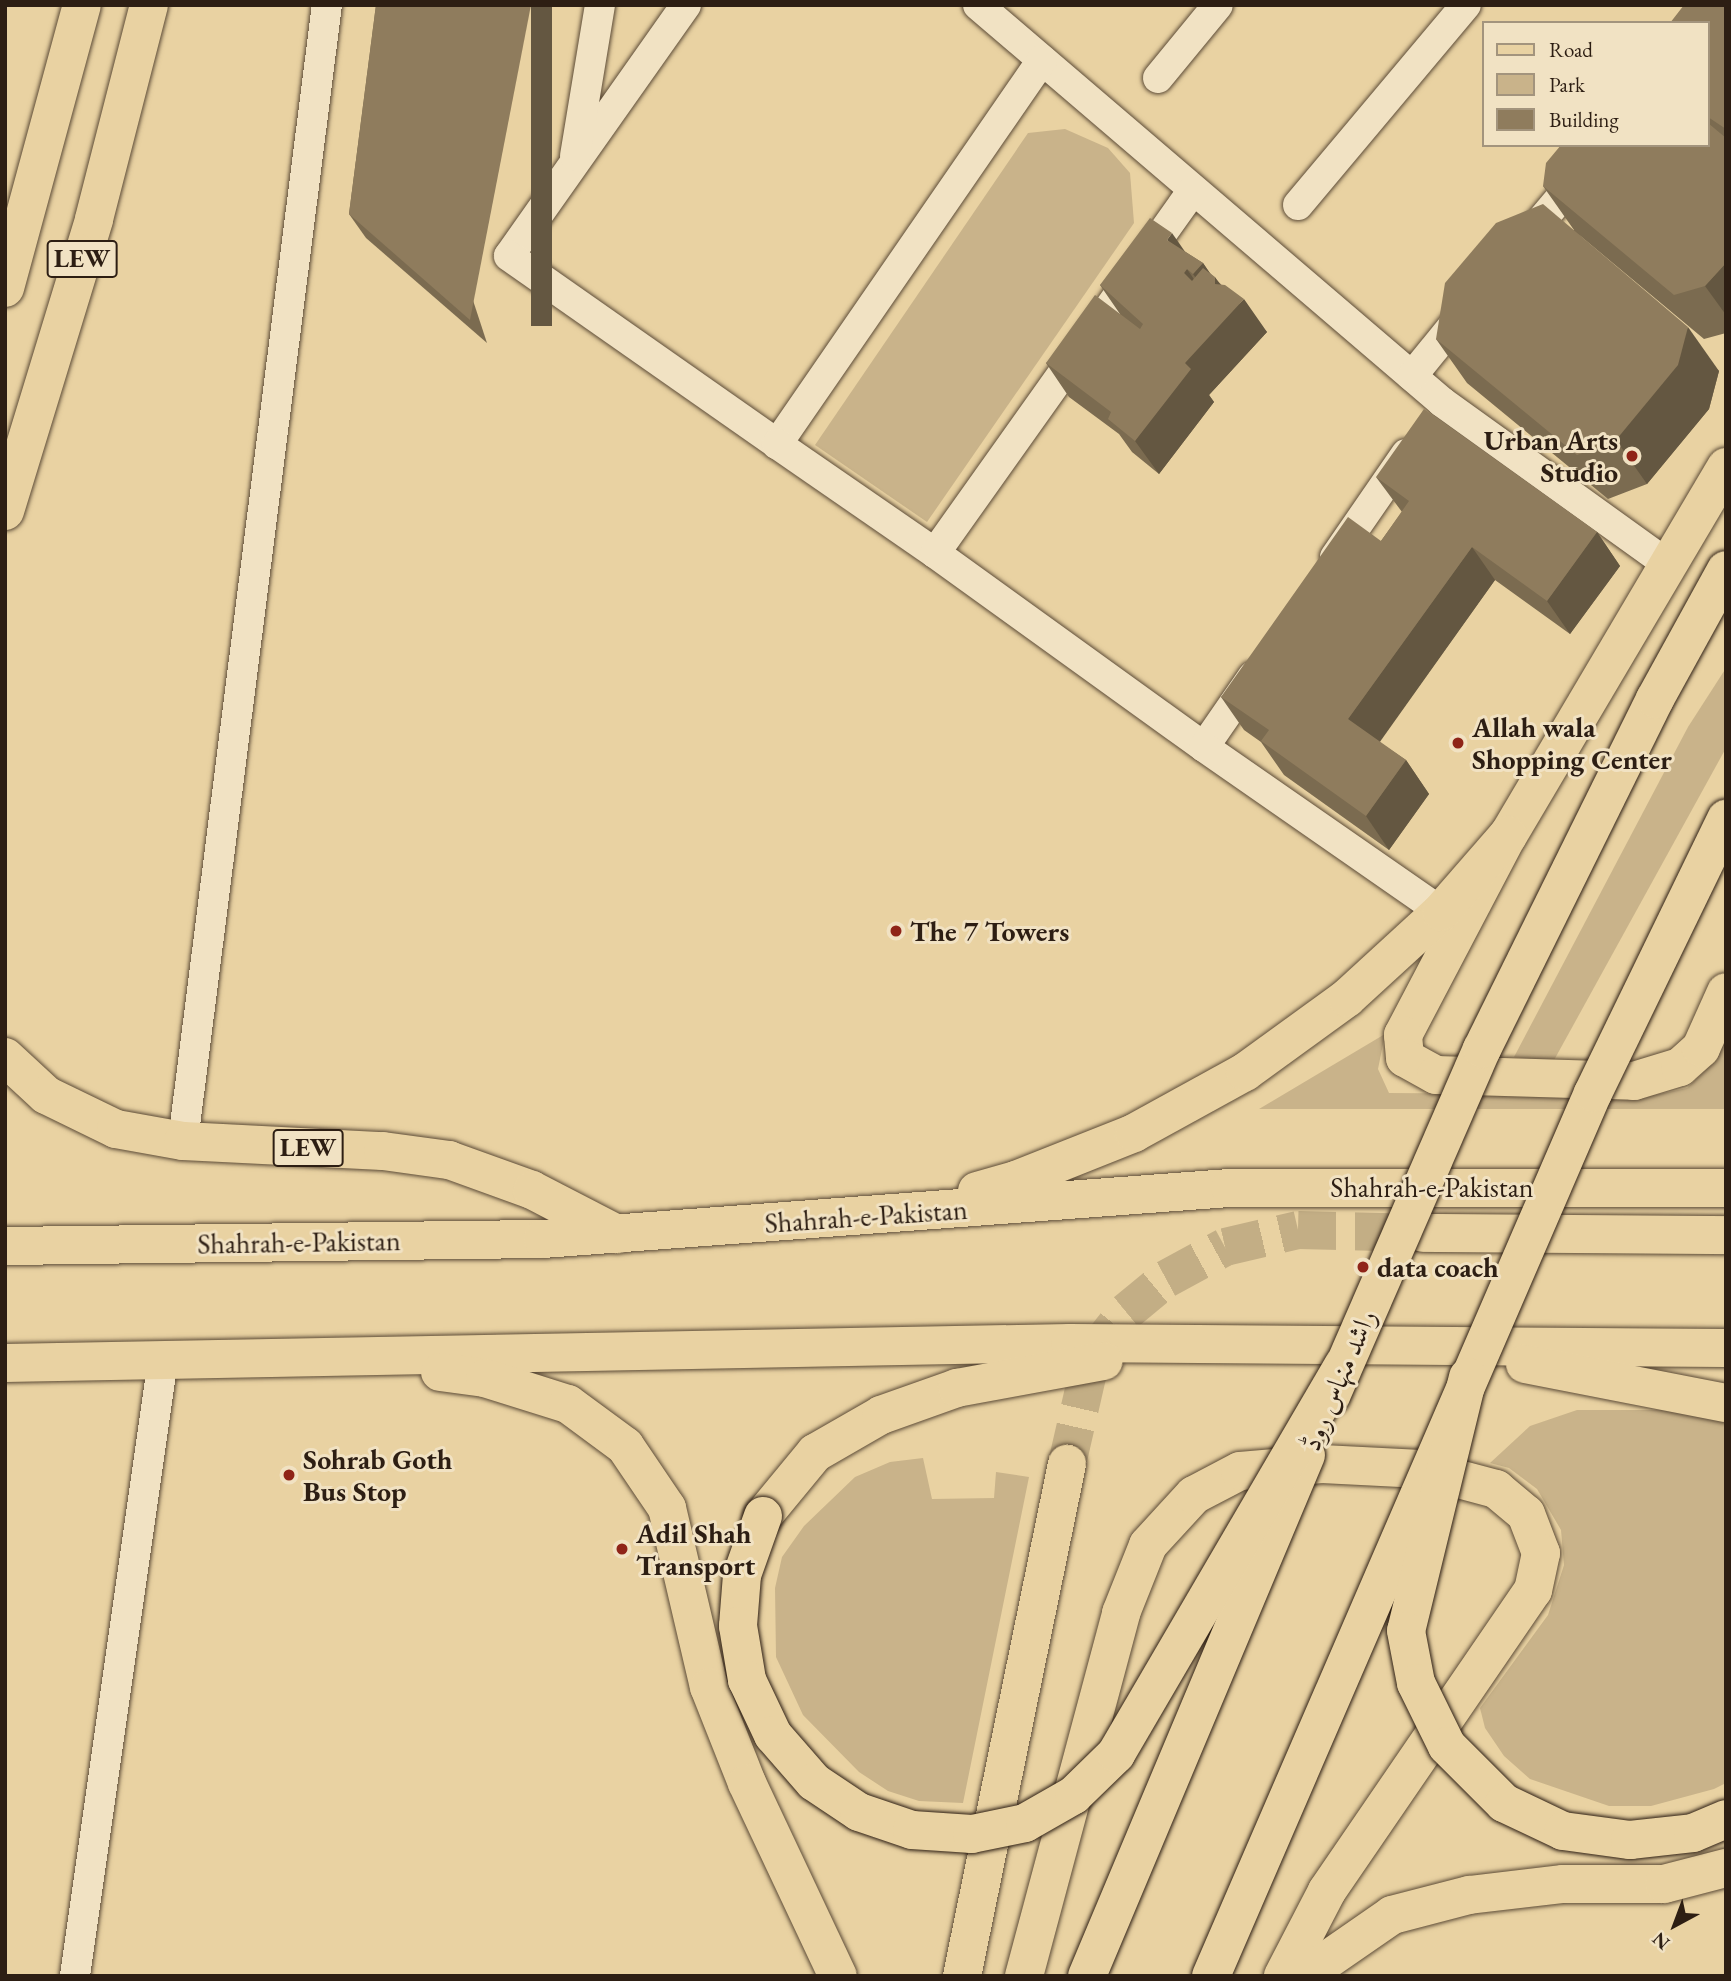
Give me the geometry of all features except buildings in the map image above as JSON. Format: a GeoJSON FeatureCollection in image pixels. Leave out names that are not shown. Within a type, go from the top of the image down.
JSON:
{"type":"FeatureCollection","features":[{"type":"Feature","properties":{"kind":"main road","name":"LEW"},"geometry":{"type":"LineString","coordinates":[[5,288],[82,5]]}},
{"type":"Feature","properties":{"kind":"main road","name":"LEW"},"geometry":{"type":"LineString","coordinates":[[5,511],[94,219],[149,5]]}},
{"type":"Feature","properties":{"kind":"main road"},"geometry":{"type":"LineString","coordinates":[[1726,467],[1508,835],[1403,1035],[1405,1058],[1436,1075],[1634,1081],[1680,1067],[1701,1048],[1726,992]]}},
{"type":"Feature","properties":{"kind":"main road","name":"راشد منہاس روڈ"},"geometry":{"type":"LineString","coordinates":[[1087,1976],[1343,1366],[1482,1049],[1654,699],[1726,570]]}},
{"type":"Feature","properties":{"kind":"main road"},"geometry":{"type":"LineString","coordinates":[[1211,1976],[1468,1377],[1649,978],[1726,820]]}},
{"type":"Feature","properties":{"kind":"main road"},"geometry":{"type":"LineString","coordinates":[[894,1214],[1016,1181],[1134,1133],[1245,1072],[1348,998],[1441,912],[1508,835]]}},
{"type":"Feature","properties":{"kind":"main road"},"geometry":{"type":"LineString","coordinates":[[1649,978],[1726,858]]}},
{"type":"Feature","properties":{"kind":"main road","name":"LEW"},"geometry":{"type":"LineString","coordinates":[[5,1057],[46,1096],[116,1129],[183,1141],[383,1151],[449,1160],[532,1190],[618,1234]]}},
{"type":"Feature","properties":{"kind":"main road"},"geometry":{"type":"LineString","coordinates":[[1672,1188],[1726,1181]]}},
{"type":"Feature","properties":{"kind":"main road","name":"Shahrah-e-Pakistan"},"geometry":{"type":"LineString","coordinates":[[5,1245],[618,1234],[1230,1188],[1726,1188]]}},
{"type":"Feature","properties":{"kind":"main road"},"geometry":{"type":"LineString","coordinates":[[1423,1233],[1726,1235]]}},
{"type":"Feature","properties":{"kind":"main road"},"geometry":{"type":"LineString","coordinates":[[1199,1343],[957,1388],[881,1415],[815,1453],[763,1516],[742,1575],[738,1626],[747,1680],[773,1735],[814,1782],[859,1812],[912,1830],[972,1834],[1026,1823],[1074,1795],[1116,1754],[1343,1366]]}},
{"type":"Feature","properties":{"kind":"main road"},"geometry":{"type":"LineString","coordinates":[[5,1363],[300,1354],[1199,1343],[1726,1348]]}},
{"type":"Feature","properties":{"kind":"main road"},"geometry":{"type":"LineString","coordinates":[[1420,1343],[1726,1403]]}},
{"type":"Feature","properties":{"kind":"main road"},"geometry":{"type":"LineString","coordinates":[[300,1354],[485,1378],[568,1404],[625,1446],[667,1508],[709,1687],[747,1783],[838,1976]]}},
{"type":"Feature","properties":{"kind":"main road"},"geometry":{"type":"LineString","coordinates":[[1468,1377],[1406,1631],[1416,1683],[1447,1746],[1504,1803],[1563,1831],[1630,1840],[1693,1833],[1726,1819]]}},
{"type":"Feature","properties":{"kind":"main road"},"geometry":{"type":"LineString","coordinates":[[962,1976],[1067,1464]]}},
{"type":"Feature","properties":{"kind":"main road"},"geometry":{"type":"LineString","coordinates":[[1024,1976],[1121,1613],[1147,1545],[1195,1495],[1240,1471],[1322,1464],[1421,1469],[1496,1489],[1526,1514],[1541,1553],[1533,1590],[1327,1891],[1283,1976]]}},
{"type":"Feature","properties":{"kind":"main road"},"geometry":{"type":"LineString","coordinates":[[1304,1976],[1392,1915],[1469,1895],[1563,1884],[1664,1884],[1726,1868]]}},
{"type":"Feature","properties":{"kind":"street"},"geometry":{"type":"LineString","coordinates":[[183,1141],[327,5]]}},
{"type":"Feature","properties":{"kind":"street"},"geometry":{"type":"LineString","coordinates":[[574,163],[600,5]]}},
{"type":"Feature","properties":{"kind":"street"},"geometry":{"type":"LineString","coordinates":[[686,5],[509,256],[935,553],[1204,747],[1441,912]]}},
{"type":"Feature","properties":{"kind":"street"},"geometry":{"type":"LineString","coordinates":[[978,5],[1442,402],[1669,565]]}},
{"type":"Feature","properties":{"kind":"street"},"geometry":{"type":"LineString","coordinates":[[1158,78],[1219,5]]}},
{"type":"Feature","properties":{"kind":"street"},"geometry":{"type":"LineString","coordinates":[[1298,205],[1466,5]]}},
{"type":"Feature","properties":{"kind":"street"},"geometry":{"type":"LineString","coordinates":[[777,444],[1042,60]]}},
{"type":"Feature","properties":{"kind":"street"},"geometry":{"type":"LineString","coordinates":[[1508,260],[1603,147]]}},
{"type":"Feature","properties":{"kind":"street"},"geometry":{"type":"LineString","coordinates":[[935,553],[1193,190]]}},
{"type":"Feature","properties":{"kind":"street"},"geometry":{"type":"LineString","coordinates":[[1412,376],[1482,292]]}},
{"type":"Feature","properties":{"kind":"street"},"geometry":{"type":"LineString","coordinates":[[1315,586],[1442,402]]}},
{"type":"Feature","properties":{"kind":"street"},"geometry":{"type":"LineString","coordinates":[[1204,747],[1267,655]]}},
{"type":"Feature","properties":{"kind":"street"},"geometry":{"type":"LineString","coordinates":[[75,1976],[163,1359]]}},
{"type":"Feature","properties":{"kind":"green space"},"geometry":{"type":"Polygon","coordinates":[[[1065,129],[1108,148],[1130,173],[1134,223],[927,522],[815,445],[1028,133],[1065,129]]]}},
{"type":"Feature","properties":{"kind":"green space"},"geometry":{"type":"Polygon","coordinates":[[[1726,668],[1726,748],[1553,1062],[1514,1057],[1688,727],[1726,668]]]}},
{"type":"Feature","properties":{"kind":"green space"},"geometry":{"type":"Polygon","coordinates":[[[1385,1034],[1378,1069],[1389,1093],[1655,1095],[1687,1088],[1712,1064],[1726,1040],[1726,1109],[1259,1109],[1385,1034]]]}},
{"type":"Feature","properties":{"kind":"green space"},"geometry":{"type":"Polygon","coordinates":[[[1577,1410],[1675,1410],[1726,1418],[1726,1783],[1714,1789],[1651,1806],[1609,1806],[1530,1779],[1504,1756],[1485,1728],[1480,1708],[1548,1615],[1564,1565],[1561,1530],[1537,1489],[1509,1468],[1490,1463],[1530,1426],[1577,1410]]]}},
{"type":"Feature","properties":{"kind":"green space"},"geometry":{"type":"Polygon","coordinates":[[[923,1458],[932,1499],[994,1498],[996,1472],[1029,1477],[963,1803],[919,1801],[888,1791],[859,1772],[803,1715],[776,1657],[775,1588],[782,1557],[804,1526],[855,1477],[890,1462],[923,1458]]]}},
{"type":"Feature","properties":{"kind":"tunnel"},"geometry":{"type":"LineString","coordinates":[[1067,1464],[1092,1355],[1126,1312],[1166,1279],[1225,1247],[1298,1230],[1423,1233]]}},
{"type":"Feature","properties":{"kind":"place","name":"Urban Arts Studio"},"geometry":{"type":"Point","coordinates":[1632,456]}},
{"type":"Feature","properties":{"kind":"place","name":"Allah wala Shopping Center"},"geometry":{"type":"Point","coordinates":[1458,743]}},
{"type":"Feature","properties":{"kind":"place","name":"The 7 Towers"},"geometry":{"type":"Point","coordinates":[896,931]}},
{"type":"Feature","properties":{"kind":"place","name":"data coach"},"geometry":{"type":"Point","coordinates":[1363,1267]}},
{"type":"Feature","properties":{"kind":"place","name":"Sohrab Goth Bus Stop"},"geometry":{"type":"Point","coordinates":[289,1475]}},
{"type":"Feature","properties":{"kind":"place","name":"Adil Shah Transport"},"geometry":{"type":"Point","coordinates":[622,1549]}}]}
